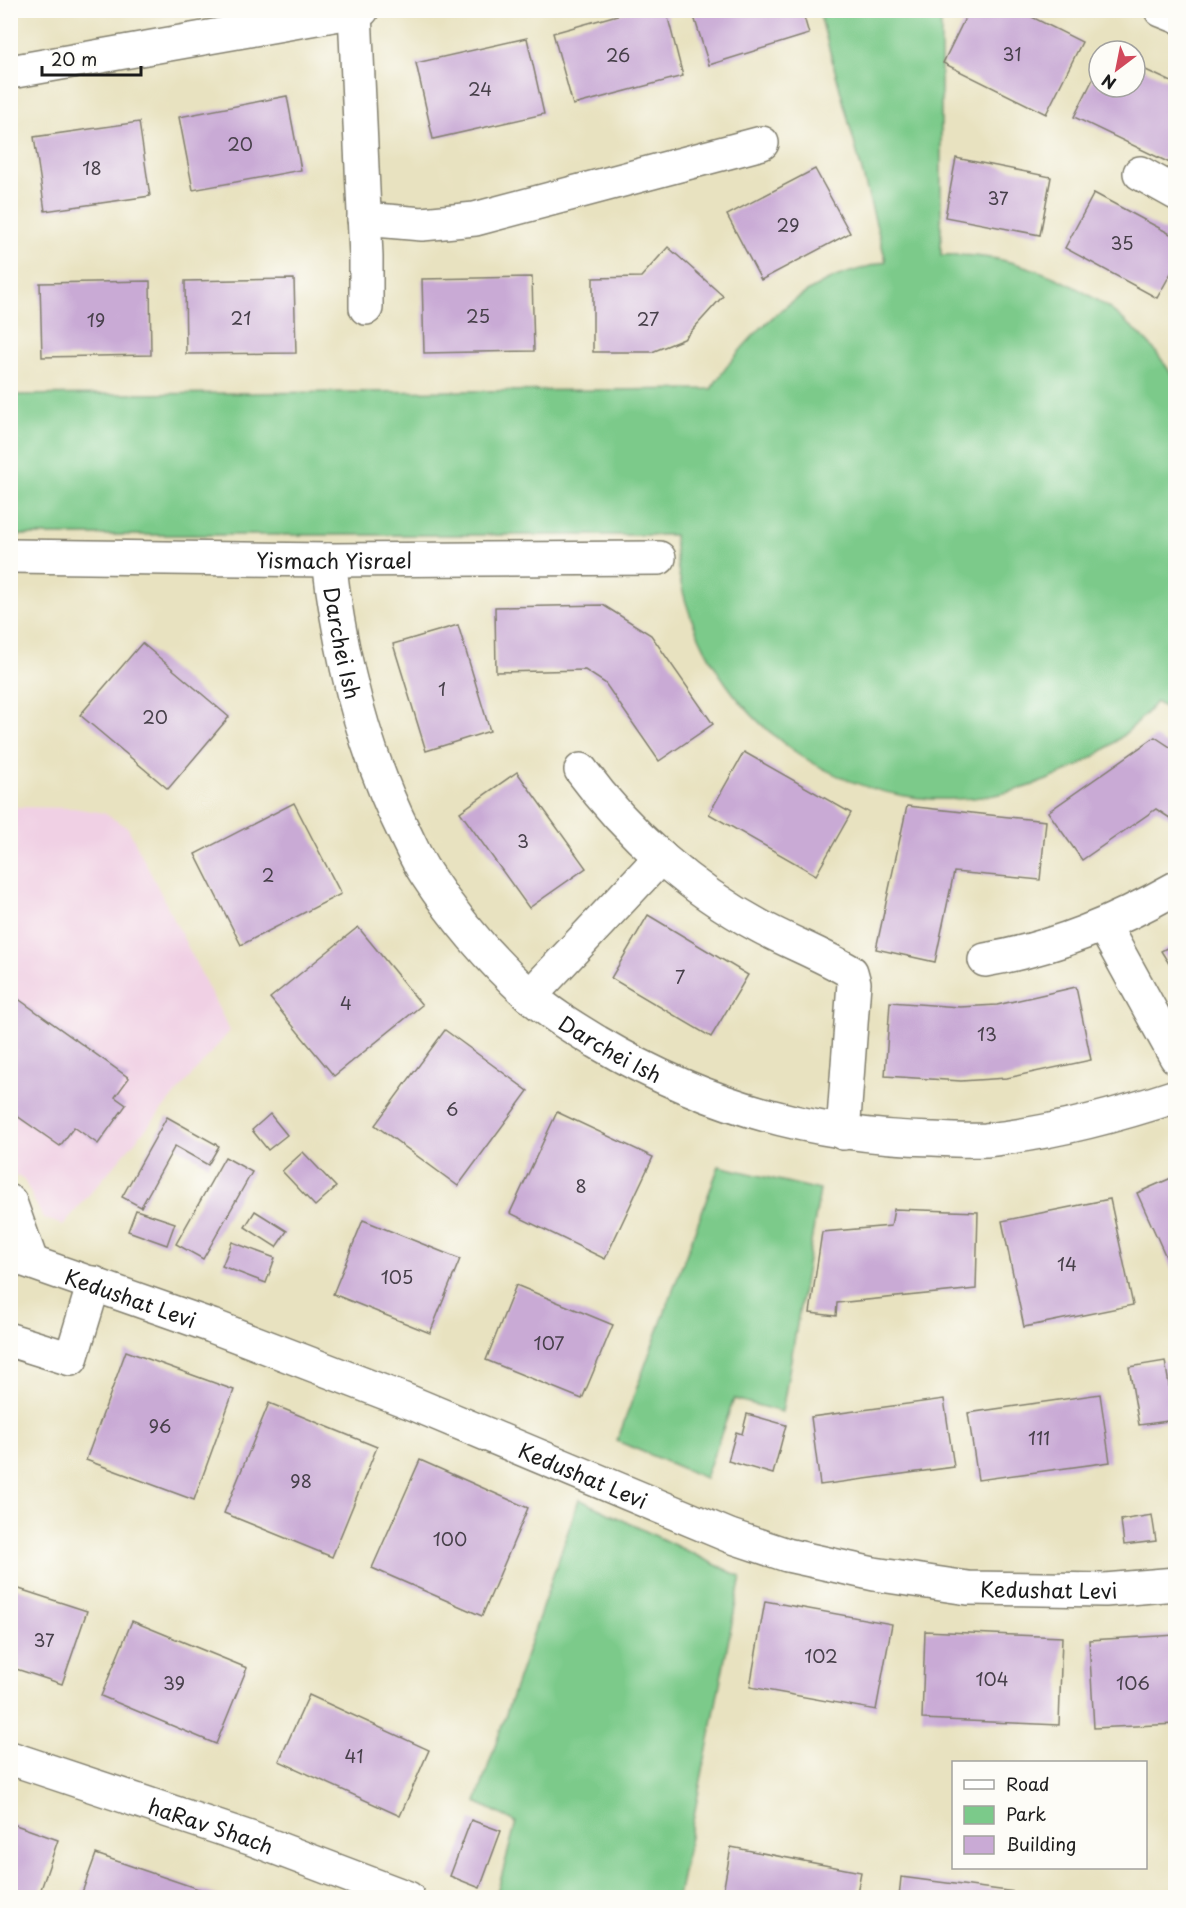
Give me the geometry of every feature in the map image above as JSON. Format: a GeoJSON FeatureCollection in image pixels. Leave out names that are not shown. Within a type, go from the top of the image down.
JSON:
{"type":"FeatureCollection","features":[{"type":"Feature","properties":{"kind":"street"},"geometry":{"type":"LineString","coordinates":[[1161,10],[1176,16]]}},
{"type":"Feature","properties":{"kind":"street"},"geometry":{"type":"LineString","coordinates":[[10,72],[358,11],[366,308]]}},
{"type":"Feature","properties":{"kind":"street"},"geometry":{"type":"LineString","coordinates":[[364,219],[422,224],[475,219],[762,143]]}},
{"type":"Feature","properties":{"kind":"street"},"geometry":{"type":"LineString","coordinates":[[1140,173],[1176,193]]}},
{"type":"Feature","properties":{"kind":"street","name":"Yismach Yisrael"},"geometry":{"type":"LineString","coordinates":[[10,556],[329,560],[658,558]]}},
{"type":"Feature","properties":{"kind":"street","name":"Darchei Ish"},"geometry":{"type":"LineString","coordinates":[[329,560],[336,617],[364,737],[384,791],[424,872],[470,933],[530,996],[575,1029],[640,1068],[720,1101],[812,1128],[843,1133],[909,1139],[983,1140],[1056,1131],[1120,1115],[1176,1096]]}},
{"type":"Feature","properties":{"kind":"street"},"geometry":{"type":"LineString","coordinates":[[581,770],[626,826],[660,857],[715,899],[759,926],[851,972],[854,983],[843,1133]]}},
{"type":"Feature","properties":{"kind":"street"},"geometry":{"type":"LineString","coordinates":[[530,996],[660,857]]}},
{"type":"Feature","properties":{"kind":"street"},"geometry":{"type":"LineString","coordinates":[[984,960],[1026,953],[1104,926],[1176,888]]}},
{"type":"Feature","properties":{"kind":"street"},"geometry":{"type":"LineString","coordinates":[[1104,926],[1176,1057]]}},
{"type":"Feature","properties":{"kind":"street"},"geometry":{"type":"LineString","coordinates":[[10,1202],[21,1258]]}},
{"type":"Feature","properties":{"kind":"street","name":"Kedushat Levi"},"geometry":{"type":"LineString","coordinates":[[21,1258],[412,1403],[730,1536],[787,1555],[874,1574],[968,1588],[1105,1590],[1176,1584]]}},
{"type":"Feature","properties":{"kind":"street"},"geometry":{"type":"LineString","coordinates":[[10,1340],[71,1359],[94,1284]]}},
{"type":"Feature","properties":{"kind":"street","name":"haRav Shach"},"geometry":{"type":"LineString","coordinates":[[10,1758],[250,1838],[408,1898]]}},
{"type":"Feature","properties":{"kind":"shaded area"},"geometry":{"type":"Polygon","coordinates":[[[10,807],[74,808],[104,813],[128,828],[230,1031],[63,1225],[43,1218],[23,1178],[11,1175],[10,807]]]}},
{"type":"Feature","properties":{"kind":"green space"},"geometry":{"type":"Polygon","coordinates":[[[819,11],[941,11],[941,255],[970,255],[1028,267],[1082,291],[1107,307],[1130,326],[1154,350],[1175,379],[1175,714],[1156,702],[1120,738],[1092,758],[1047,780],[980,797],[915,797],[854,782],[798,754],[750,713],[712,662],[686,602],[674,535],[11,535],[11,395],[711,389],[736,355],[764,325],[796,299],[833,278],[886,261],[819,11]]]}},
{"type":"Feature","properties":{"kind":"green space"},"geometry":{"type":"Polygon","coordinates":[[[719,1166],[820,1190],[782,1412],[734,1399],[705,1478],[617,1441],[719,1166]]]}},
{"type":"Feature","properties":{"kind":"green space"},"geometry":{"type":"Polygon","coordinates":[[[579,1499],[741,1577],[678,1897],[496,1897],[516,1822],[476,1802],[579,1499]]]}},
{"type":"Feature","properties":{"kind":"building"},"geometry":{"type":"Polygon","coordinates":[[[635,10],[666,10],[683,76],[573,105],[553,33],[635,10]]]}},
{"type":"Feature","properties":{"kind":"building"},"geometry":{"type":"Polygon","coordinates":[[[692,10],[802,10],[809,34],[709,65],[692,10]]]}},
{"type":"Feature","properties":{"kind":"building"},"geometry":{"type":"Polygon","coordinates":[[[969,10],[1018,10],[1082,42],[1046,114],[943,63],[969,10]]]}},
{"type":"Feature","properties":{"kind":"building"},"geometry":{"type":"Polygon","coordinates":[[[527,38],[544,114],[433,139],[416,63],[527,38]]]}},
{"type":"Feature","properties":{"kind":"building"},"geometry":{"type":"Polygon","coordinates":[[[1147,71],[1176,84],[1176,166],[1074,117],[1087,91],[1087,99],[1147,99],[1147,71]]]}},
{"type":"Feature","properties":{"kind":"building"},"geometry":{"type":"Polygon","coordinates":[[[287,96],[301,170],[193,190],[179,117],[287,96]]]}},
{"type":"Feature","properties":{"kind":"building"},"geometry":{"type":"Polygon","coordinates":[[[139,122],[150,196],[45,211],[34,137],[139,122]]]}},
{"type":"Feature","properties":{"kind":"building"},"geometry":{"type":"Polygon","coordinates":[[[956,158],[1051,177],[1040,235],[945,217],[956,158]]]}},
{"type":"Feature","properties":{"kind":"building"},"geometry":{"type":"Polygon","coordinates":[[[815,169],[850,233],[761,280],[727,215],[815,169]]]}},
{"type":"Feature","properties":{"kind":"building"},"geometry":{"type":"Polygon","coordinates":[[[1094,193],[1176,237],[1176,264],[1157,298],[1065,248],[1094,193]]]}},
{"type":"Feature","properties":{"kind":"building"},"geometry":{"type":"Polygon","coordinates":[[[668,247],[723,296],[684,339],[652,352],[593,352],[593,278],[641,277],[668,247]]]}},
{"type":"Feature","properties":{"kind":"building"},"geometry":{"type":"Polygon","coordinates":[[[532,277],[534,351],[424,353],[422,279],[532,277]]]}},
{"type":"Feature","properties":{"kind":"building"},"geometry":{"type":"Polygon","coordinates":[[[294,279],[296,353],[186,354],[185,281],[294,279]]]}},
{"type":"Feature","properties":{"kind":"building"},"geometry":{"type":"Polygon","coordinates":[[[150,281],[151,355],[42,357],[40,283],[150,281]]]}},
{"type":"Feature","properties":{"kind":"building"},"geometry":{"type":"Polygon","coordinates":[[[603,605],[651,635],[713,724],[659,761],[605,683],[585,670],[496,672],[495,607],[603,605]]]}},
{"type":"Feature","properties":{"kind":"building"},"geometry":{"type":"Polygon","coordinates":[[[458,625],[490,731],[426,751],[393,644],[458,625]]]}},
{"type":"Feature","properties":{"kind":"building"},"geometry":{"type":"Polygon","coordinates":[[[142,643],[229,717],[168,789],[80,715],[142,643]]]}},
{"type":"Feature","properties":{"kind":"building"},"geometry":{"type":"Polygon","coordinates":[[[1155,737],[1176,751],[1176,822],[1156,809],[1082,860],[1048,812],[1155,737]]]}},
{"type":"Feature","properties":{"kind":"building"},"geometry":{"type":"Polygon","coordinates":[[[744,752],[851,813],[816,875],[709,814],[744,752]]]}},
{"type":"Feature","properties":{"kind":"building"},"geometry":{"type":"Polygon","coordinates":[[[517,772],[586,868],[529,908],[460,812],[517,772]]]}},
{"type":"Feature","properties":{"kind":"building"},"geometry":{"type":"Polygon","coordinates":[[[294,803],[341,894],[241,945],[195,854],[294,803]]]}},
{"type":"Feature","properties":{"kind":"building"},"geometry":{"type":"Polygon","coordinates":[[[907,806],[1046,821],[1040,880],[954,872],[935,962],[876,949],[907,806]]]}},
{"type":"Feature","properties":{"kind":"building"},"geometry":{"type":"Polygon","coordinates":[[[648,915],[748,975],[711,1037],[611,978],[648,915]]]}},
{"type":"Feature","properties":{"kind":"building"},"geometry":{"type":"Polygon","coordinates":[[[358,927],[422,1005],[334,1076],[270,998],[358,927]]]}},
{"type":"Feature","properties":{"kind":"building"},"geometry":{"type":"Polygon","coordinates":[[[1176,943],[1176,975],[1161,951],[1176,943]]]}},
{"type":"Feature","properties":{"kind":"building"},"geometry":{"type":"Polygon","coordinates":[[[1076,987],[1091,1060],[1007,1078],[961,1081],[885,1076],[890,1002],[960,1007],[997,1005],[1076,987]]]}},
{"type":"Feature","properties":{"kind":"building"},"geometry":{"type":"Polygon","coordinates":[[[10,993],[129,1078],[115,1097],[126,1105],[98,1144],[74,1127],[60,1146],[10,1111],[10,993]]]}},
{"type":"Feature","properties":{"kind":"building"},"geometry":{"type":"Polygon","coordinates":[[[445,1030],[528,1091],[458,1186],[375,1125],[445,1030]]]}},
{"type":"Feature","properties":{"kind":"building"},"geometry":{"type":"Polygon","coordinates":[[[557,1112],[653,1157],[605,1259],[510,1213],[557,1112]]]}},
{"type":"Feature","properties":{"kind":"building"},"geometry":{"type":"Polygon","coordinates":[[[270,1114],[287,1135],[268,1150],[252,1130],[270,1114]]]}},
{"type":"Feature","properties":{"kind":"building"},"geometry":{"type":"Polygon","coordinates":[[[167,1117],[219,1146],[208,1165],[175,1146],[141,1207],[122,1197],[167,1117]]]}},
{"type":"Feature","properties":{"kind":"building"},"geometry":{"type":"Polygon","coordinates":[[[303,1152],[336,1187],[315,1206],[282,1171],[303,1152]]]}},
{"type":"Feature","properties":{"kind":"building"},"geometry":{"type":"Polygon","coordinates":[[[225,1157],[252,1172],[203,1259],[176,1244],[225,1157]]]}},
{"type":"Feature","properties":{"kind":"building"},"geometry":{"type":"Polygon","coordinates":[[[1176,1176],[1176,1279],[1137,1193],[1176,1176]]]}},
{"type":"Feature","properties":{"kind":"building"},"geometry":{"type":"Polygon","coordinates":[[[1110,1199],[1133,1305],[1024,1327],[1002,1221],[1110,1199]]]}},
{"type":"Feature","properties":{"kind":"building"},"geometry":{"type":"Polygon","coordinates":[[[894,1209],[978,1212],[976,1289],[837,1303],[836,1316],[810,1313],[822,1232],[891,1226],[894,1209]]]}},
{"type":"Feature","properties":{"kind":"building"},"geometry":{"type":"Polygon","coordinates":[[[136,1210],[175,1223],[167,1245],[128,1231],[136,1210]]]}},
{"type":"Feature","properties":{"kind":"building"},"geometry":{"type":"Polygon","coordinates":[[[255,1211],[287,1231],[276,1247],[245,1227],[255,1211]]]}},
{"type":"Feature","properties":{"kind":"building"},"geometry":{"type":"Polygon","coordinates":[[[363,1220],[460,1259],[430,1333],[333,1294],[363,1220]]]}},
{"type":"Feature","properties":{"kind":"building"},"geometry":{"type":"Polygon","coordinates":[[[232,1242],[275,1258],[266,1283],[222,1266],[232,1242]]]}},
{"type":"Feature","properties":{"kind":"building"},"geometry":{"type":"Polygon","coordinates":[[[516,1285],[613,1325],[582,1399],[486,1360],[516,1285]]]}},
{"type":"Feature","properties":{"kind":"building"},"geometry":{"type":"Polygon","coordinates":[[[126,1351],[234,1390],[194,1500],[86,1460],[126,1351]]]}},
{"type":"Feature","properties":{"kind":"building"},"geometry":{"type":"Polygon","coordinates":[[[1165,1361],[1175,1420],[1139,1425],[1129,1367],[1165,1361]]]}},
{"type":"Feature","properties":{"kind":"building"},"geometry":{"type":"Polygon","coordinates":[[[1100,1394],[1110,1462],[978,1480],[968,1413],[1100,1394]]]}},
{"type":"Feature","properties":{"kind":"building"},"geometry":{"type":"Polygon","coordinates":[[[944,1399],[954,1467],[820,1485],[811,1417],[944,1399]]]}},
{"type":"Feature","properties":{"kind":"building"},"geometry":{"type":"Polygon","coordinates":[[[269,1403],[377,1447],[332,1557],[224,1513],[269,1403]]]}},
{"type":"Feature","properties":{"kind":"building"},"geometry":{"type":"Polygon","coordinates":[[[747,1414],[786,1425],[773,1474],[728,1461],[736,1432],[742,1434],[747,1414]]]}},
{"type":"Feature","properties":{"kind":"building"},"geometry":{"type":"Polygon","coordinates":[[[420,1460],[528,1508],[482,1616],[372,1568],[420,1460]]]}},
{"type":"Feature","properties":{"kind":"building"},"geometry":{"type":"Polygon","coordinates":[[[1152,1515],[1156,1541],[1124,1545],[1121,1520],[1152,1515]]]}},
{"type":"Feature","properties":{"kind":"building"},"geometry":{"type":"Polygon","coordinates":[[[10,1586],[87,1611],[62,1684],[10,1667],[10,1586]]]}},
{"type":"Feature","properties":{"kind":"building"},"geometry":{"type":"Polygon","coordinates":[[[765,1601],[892,1624],[876,1710],[750,1687],[765,1601]]]}},
{"type":"Feature","properties":{"kind":"building"},"geometry":{"type":"Polygon","coordinates":[[[132,1621],[247,1668],[216,1744],[101,1696],[132,1621]]]}},
{"type":"Feature","properties":{"kind":"building"},"geometry":{"type":"Polygon","coordinates":[[[925,1631],[1062,1637],[1059,1725],[922,1719],[925,1631]]]}},
{"type":"Feature","properties":{"kind":"building"},"geometry":{"type":"Polygon","coordinates":[[[1176,1635],[1176,1724],[1094,1728],[1089,1640],[1176,1635]]]}},
{"type":"Feature","properties":{"kind":"building"},"geometry":{"type":"Polygon","coordinates":[[[309,1695],[429,1750],[400,1816],[279,1761],[309,1695]]]}},
{"type":"Feature","properties":{"kind":"building"},"geometry":{"type":"Polygon","coordinates":[[[471,1820],[501,1831],[480,1888],[450,1876],[471,1820]]]}},
{"type":"Feature","properties":{"kind":"building"},"geometry":{"type":"Polygon","coordinates":[[[10,1823],[58,1840],[38,1898],[10,1898],[10,1823]]]}},
{"type":"Feature","properties":{"kind":"building"},"geometry":{"type":"Polygon","coordinates":[[[731,1847],[861,1872],[856,1898],[722,1898],[731,1847]]]}},
{"type":"Feature","properties":{"kind":"building"},"geometry":{"type":"Polygon","coordinates":[[[96,1854],[222,1897],[222,1898],[80,1898],[96,1854]]]}},
{"type":"Feature","properties":{"kind":"building"},"geometry":{"type":"Polygon","coordinates":[[[901,1877],[1031,1894],[1030,1898],[899,1898],[901,1877]]]}},
{"type":"Feature","properties":{"kind":"building"},"geometry":{"type":"Polygon","coordinates":[[[1070,1895],[1176,1895],[1176,1898],[1070,1898],[1070,1895]]]}}]}
